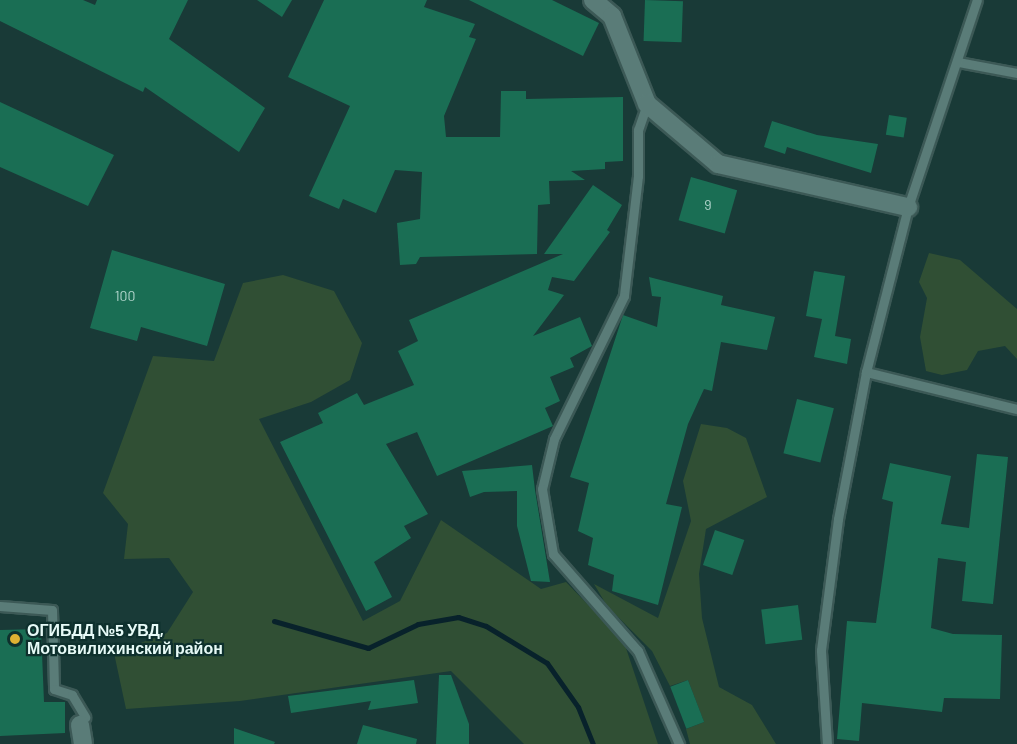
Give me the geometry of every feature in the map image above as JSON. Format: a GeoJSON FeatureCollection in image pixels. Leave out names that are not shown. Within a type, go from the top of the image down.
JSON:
{"type":"FeatureCollection","features":[{"type":"Feature","properties":{"kind":"street"},"geometry":{"type":"LineString","coordinates":[[593,0],[612,16],[647,104],[718,164],[908,207]]}},
{"type":"Feature","properties":{"kind":"street"},"geometry":{"type":"LineString","coordinates":[[83,721],[83,744]]}},
{"type":"Feature","properties":{"kind":"lane"},"geometry":{"type":"LineString","coordinates":[[827,744],[821,650],[838,519],[866,372],[908,207],[977,0]]}},
{"type":"Feature","properties":{"kind":"lane"},"geometry":{"type":"LineString","coordinates":[[958,62],[1017,73]]}},
{"type":"Feature","properties":{"kind":"lane"},"geometry":{"type":"LineString","coordinates":[[647,104],[638,130],[638,176],[624,296],[554,439],[542,489],[553,554],[638,651],[679,744]]}},
{"type":"Feature","properties":{"kind":"lane"},"geometry":{"type":"LineString","coordinates":[[866,372],[1017,409]]}},
{"type":"Feature","properties":{"kind":"lane"},"geometry":{"type":"LineString","coordinates":[[0,606],[52,610],[54,689],[72,695],[83,721]]}},
{"type":"Feature","properties":{"kind":"green space"},"geometry":{"type":"Polygon","coordinates":[[[929,253],[960,260],[1017,309],[1017,359],[1005,346],[978,351],[967,370],[942,375],[926,371],[920,337],[927,298],[919,282],[929,253]]]}},
{"type":"Feature","properties":{"kind":"green space"},"geometry":{"type":"Polygon","coordinates":[[[283,275],[334,291],[362,343],[350,380],[311,402],[259,419],[363,621],[400,601],[441,520],[541,589],[566,582],[624,642],[658,744],[524,744],[451,671],[240,701],[126,709],[114,653],[167,633],[193,592],[169,558],[124,559],[128,524],[103,493],[153,356],[214,361],[243,283],[283,275]]]}},
{"type":"Feature","properties":{"kind":"green space"},"geometry":{"type":"Polygon","coordinates":[[[701,424],[727,428],[746,438],[767,497],[706,529],[699,574],[702,618],[719,687],[752,705],[776,744],[690,744],[686,729],[704,722],[688,680],[670,686],[652,651],[607,606],[594,584],[658,618],[691,521],[683,481],[701,424]]]}},
{"type":"Feature","properties":{"kind":"building"},"geometry":{"type":"Polygon","coordinates":[[[0,0],[83,0],[95,5],[97,0],[188,0],[169,39],[265,108],[239,152],[145,87],[143,92],[0,21],[0,0]]]}},
{"type":"Feature","properties":{"kind":"building"},"geometry":{"type":"Polygon","coordinates":[[[257,0],[292,0],[282,17],[257,0]]]}},
{"type":"Feature","properties":{"kind":"building"},"geometry":{"type":"Polygon","coordinates":[[[324,0],[427,0],[424,7],[475,24],[469,37],[476,39],[444,116],[446,137],[500,137],[501,91],[526,91],[526,99],[623,97],[623,161],[605,162],[605,169],[571,171],[585,180],[549,181],[550,204],[538,205],[537,254],[420,257],[416,264],[400,265],[397,223],[420,219],[422,172],[395,170],[376,213],[343,199],[339,209],[309,196],[350,106],[288,77],[324,0]]]}},
{"type":"Feature","properties":{"kind":"building"},"geometry":{"type":"Polygon","coordinates":[[[469,0],[552,0],[599,23],[583,56],[469,0]]]}},
{"type":"Feature","properties":{"kind":"building"},"geometry":{"type":"Polygon","coordinates":[[[645,0],[683,1],[682,42],[644,41],[645,0]]]}},
{"type":"Feature","properties":{"kind":"building"},"geometry":{"type":"Polygon","coordinates":[[[0,102],[114,155],[88,206],[0,167],[0,102]]]}},
{"type":"Feature","properties":{"kind":"building"},"geometry":{"type":"Polygon","coordinates":[[[889,115],[907,118],[904,138],[886,135],[889,115]]]}},
{"type":"Feature","properties":{"kind":"building"},"geometry":{"type":"Polygon","coordinates":[[[772,121],[817,135],[878,144],[871,173],[787,147],[785,154],[764,147],[772,121]]]}},
{"type":"Feature","properties":{"kind":"building"},"geometry":{"type":"Polygon","coordinates":[[[691,177],[737,190],[725,233],[679,220],[691,177]]]}},
{"type":"Feature","properties":{"kind":"building"},"geometry":{"type":"Polygon","coordinates":[[[593,185],[622,205],[607,230],[610,232],[574,281],[552,277],[548,290],[564,295],[533,336],[580,317],[592,346],[570,358],[574,367],[550,377],[560,401],[545,408],[553,426],[437,476],[417,432],[386,444],[428,514],[404,526],[411,538],[374,562],[392,597],[366,611],[280,442],[323,423],[318,413],[357,393],[364,405],[414,385],[398,351],[418,341],[409,320],[563,254],[544,254],[593,185]]]}},
{"type":"Feature","properties":{"kind":"building"},"geometry":{"type":"Polygon","coordinates":[[[112,250],[225,284],[207,346],[141,327],[137,341],[90,328],[112,250]]]}},
{"type":"Feature","properties":{"kind":"building"},"geometry":{"type":"Polygon","coordinates":[[[814,271],[845,276],[835,336],[851,339],[847,364],[814,357],[822,319],[806,316],[814,271]]]}},
{"type":"Feature","properties":{"kind":"building"},"geometry":{"type":"Polygon","coordinates":[[[649,277],[723,296],[721,305],[775,317],[767,350],[721,342],[712,391],[704,389],[688,424],[666,504],[682,507],[658,605],[612,591],[614,575],[588,565],[593,538],[578,531],[589,483],[570,477],[623,315],[657,327],[661,297],[652,296],[649,277]]]}},
{"type":"Feature","properties":{"kind":"building"},"geometry":{"type":"Polygon","coordinates":[[[797,399],[834,408],[820,463],[783,453],[797,399]]]}},
{"type":"Feature","properties":{"kind":"building"},"geometry":{"type":"Polygon","coordinates":[[[977,454],[1008,457],[993,604],[962,601],[966,562],[938,558],[931,628],[953,634],[1002,635],[1000,699],[944,698],[942,712],[862,703],[859,741],[837,739],[847,621],[876,623],[893,502],[882,499],[890,463],[951,476],[941,524],[969,528],[977,454]]]}},
{"type":"Feature","properties":{"kind":"building"},"geometry":{"type":"Polygon","coordinates":[[[532,465],[550,582],[531,581],[517,526],[517,491],[484,492],[470,497],[462,471],[532,465]]]}},
{"type":"Feature","properties":{"kind":"building"},"geometry":{"type":"Polygon","coordinates":[[[715,530],[744,540],[732,575],[703,565],[715,530]]]}},
{"type":"Feature","properties":{"kind":"building"},"geometry":{"type":"Polygon","coordinates":[[[798,605],[802,640],[766,644],[761,610],[798,605]]]}},
{"type":"Feature","properties":{"kind":"building"},"geometry":{"type":"Polygon","coordinates":[[[41,629],[44,702],[65,702],[65,733],[0,736],[0,630],[41,629]]]}},
{"type":"Feature","properties":{"kind":"building"},"geometry":{"type":"Polygon","coordinates":[[[439,675],[451,675],[469,724],[469,744],[436,744],[439,675]]]}},
{"type":"Feature","properties":{"kind":"building"},"geometry":{"type":"Polygon","coordinates":[[[414,680],[418,703],[368,710],[371,701],[291,713],[288,696],[414,680]]]}},
{"type":"Feature","properties":{"kind":"building"},"geometry":{"type":"Polygon","coordinates":[[[688,680],[704,722],[686,729],[670,687],[688,680]]]}},
{"type":"Feature","properties":{"kind":"building"},"geometry":{"type":"Polygon","coordinates":[[[363,725],[417,739],[416,744],[357,744],[363,725]]]}},
{"type":"Feature","properties":{"kind":"building"},"geometry":{"type":"Polygon","coordinates":[[[234,728],[275,742],[274,744],[234,744],[234,728]]]}},
{"type":"Feature","properties":{"kind":"waterway"},"geometry":{"type":"LineString","coordinates":[[274,621],[368,648],[418,624],[458,617],[486,626],[547,663],[578,707],[593,744]]}},
{"type":"Feature","properties":{"kind":"place","name":"ОГИБДД №5 УВД, Мотовилихинский район"},"geometry":{"type":"Point","coordinates":[15,639]}}]}
